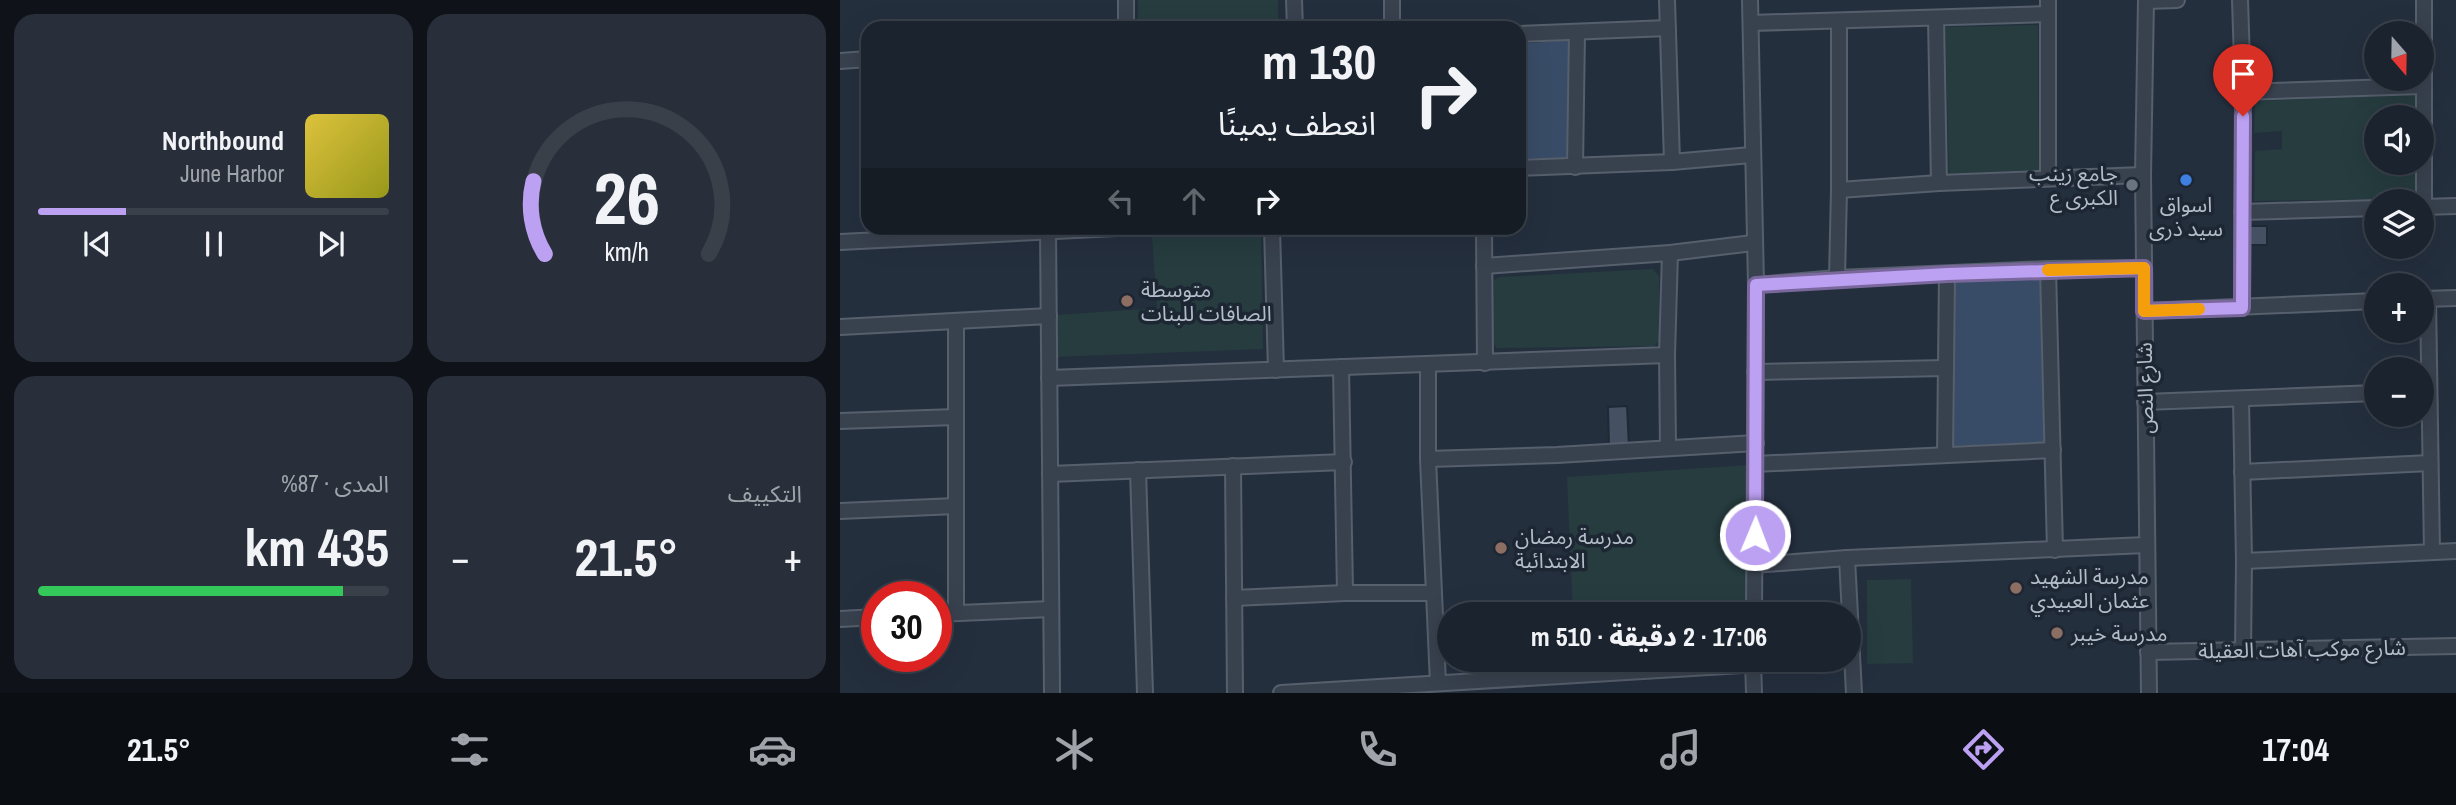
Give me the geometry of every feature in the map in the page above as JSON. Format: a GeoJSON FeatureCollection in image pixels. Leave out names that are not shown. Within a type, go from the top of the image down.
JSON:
{"type":"FeatureCollection","features":[{"type":"Feature","properties":{"kind":"street"},"geometry":{"type":"LineString","coordinates":[[1126,0],[1126,21]]}},
{"type":"Feature","properties":{"kind":"street"},"geometry":{"type":"LineString","coordinates":[[1294,0],[1295,21]]}},
{"type":"Feature","properties":{"kind":"street"},"geometry":{"type":"LineString","coordinates":[[1392,0],[1392,21]]}},
{"type":"Feature","properties":{"kind":"street"},"geometry":{"type":"LineString","coordinates":[[1667,0],[1672,162]]}},
{"type":"Feature","properties":{"kind":"street"},"geometry":{"type":"LineString","coordinates":[[1750,0],[1751,155],[1756,285],[1754,602]]}},
{"type":"Feature","properties":{"kind":"street"},"geometry":{"type":"LineString","coordinates":[[2146,1],[2177,0]]}},
{"type":"Feature","properties":{"kind":"street"},"geometry":{"type":"LineString","coordinates":[[2240,0],[2243,92],[2242,308]]}},
{"type":"Feature","properties":{"kind":"street"},"geometry":{"type":"LineString","coordinates":[[2424,0],[2424,21]]}},
{"type":"Feature","properties":{"kind":"street","name":"شارع النص"},"geometry":{"type":"LineString","coordinates":[[2146,1],[2143,175],[2148,693]]}},
{"type":"Feature","properties":{"kind":"street"},"geometry":{"type":"LineString","coordinates":[[1751,23],[1936,18],[2048,7],[2048,178]]}},
{"type":"Feature","properties":{"kind":"street"},"geometry":{"type":"LineString","coordinates":[[1936,18],[1938,183]]}},
{"type":"Feature","properties":{"kind":"street"},"geometry":{"type":"LineString","coordinates":[[1837,278],[1839,21]]}},
{"type":"Feature","properties":{"kind":"street"},"geometry":{"type":"LineString","coordinates":[[1526,34],[1668,28]]}},
{"type":"Feature","properties":{"kind":"street"},"geometry":{"type":"LineString","coordinates":[[1575,167],[1577,32]]}},
{"type":"Feature","properties":{"kind":"street"},"geometry":{"type":"LineString","coordinates":[[840,61],[861,60]]}},
{"type":"Feature","properties":{"kind":"street"},"geometry":{"type":"LineString","coordinates":[[2243,92],[2364,88]]}},
{"type":"Feature","properties":{"kind":"street"},"geometry":{"type":"LineString","coordinates":[[2423,91],[2423,189]]}},
{"type":"Feature","properties":{"kind":"street"},"geometry":{"type":"LineString","coordinates":[[1526,169],[1672,162],[1751,155]]}},
{"type":"Feature","properties":{"kind":"street"},"geometry":{"type":"LineString","coordinates":[[1839,190],[1938,183],[2143,175]]}},
{"type":"Feature","properties":{"kind":"street"},"geometry":{"type":"LineString","coordinates":[[2434,207],[2456,206]]}},
{"type":"Feature","properties":{"kind":"street"},"geometry":{"type":"LineString","coordinates":[[2242,212],[2364,208]]}},
{"type":"Feature","properties":{"kind":"street"},"geometry":{"type":"LineString","coordinates":[[840,242],[901,235]]}},
{"type":"Feature","properties":{"kind":"street"},"geometry":{"type":"LineString","coordinates":[[1040,235],[1049,316],[1052,693]]}},
{"type":"Feature","properties":{"kind":"street"},"geometry":{"type":"LineString","coordinates":[[1272,235],[1276,370]]}},
{"type":"Feature","properties":{"kind":"street"},"geometry":{"type":"LineString","coordinates":[[1484,235],[1485,363]]}},
{"type":"Feature","properties":{"kind":"street"},"geometry":{"type":"LineString","coordinates":[[1484,266],[1670,253],[1753,243]]}},
{"type":"Feature","properties":{"kind":"street"},"geometry":{"type":"LineString","coordinates":[[1668,448],[1670,253]]}},
{"type":"Feature","properties":{"kind":"street"},"geometry":{"type":"LineString","coordinates":[[1756,285],[1837,278],[2144,268]]}},
{"type":"Feature","properties":{"kind":"street"},"geometry":{"type":"LineString","coordinates":[[2048,270],[2055,550]]}},
{"type":"Feature","properties":{"kind":"street"},"geometry":{"type":"LineString","coordinates":[[1945,455],[1947,274]]}},
{"type":"Feature","properties":{"kind":"street"},"geometry":{"type":"LineString","coordinates":[[2434,299],[2456,298]]}},
{"type":"Feature","properties":{"kind":"street"},"geometry":{"type":"LineString","coordinates":[[2144,311],[2364,302]]}},
{"type":"Feature","properties":{"kind":"street"},"geometry":{"type":"LineString","coordinates":[[840,327],[1049,316]]}},
{"type":"Feature","properties":{"kind":"street"},"geometry":{"type":"LineString","coordinates":[[956,321],[956,614]]}},
{"type":"Feature","properties":{"kind":"street"},"geometry":{"type":"LineString","coordinates":[[1049,378],[1667,355]]}},
{"type":"Feature","properties":{"kind":"street"},"geometry":{"type":"LineString","coordinates":[[1427,365],[1438,683]]}},
{"type":"Feature","properties":{"kind":"street"},"geometry":{"type":"LineString","coordinates":[[1341,368],[1345,593]]}},
{"type":"Feature","properties":{"kind":"street"},"geometry":{"type":"LineString","coordinates":[[1755,372],[1946,368]]}},
{"type":"Feature","properties":{"kind":"street"},"geometry":{"type":"LineString","coordinates":[[2145,402],[2364,394]]}},
{"type":"Feature","properties":{"kind":"street"},"geometry":{"type":"LineString","coordinates":[[2241,399],[2243,650]]}},
{"type":"Feature","properties":{"kind":"street"},"geometry":{"type":"LineString","coordinates":[[840,421],[956,417]]}},
{"type":"Feature","properties":{"kind":"street"},"geometry":{"type":"LineString","coordinates":[[2428,427],[2432,552]]}},
{"type":"Feature","properties":{"kind":"street"},"geometry":{"type":"LineString","coordinates":[[1429,459],[1756,443]]}},
{"type":"Feature","properties":{"kind":"street"},"geometry":{"type":"LineString","coordinates":[[1755,464],[2053,450]]}},
{"type":"Feature","properties":{"kind":"street"},"geometry":{"type":"LineString","coordinates":[[1050,474],[1344,462]]}},
{"type":"Feature","properties":{"kind":"street"},"geometry":{"type":"LineString","coordinates":[[2242,472],[2430,463]]}},
{"type":"Feature","properties":{"kind":"street"},"geometry":{"type":"LineString","coordinates":[[1233,466],[1235,693]]}},
{"type":"Feature","properties":{"kind":"street"},"geometry":{"type":"LineString","coordinates":[[1138,470],[1145,693]]}},
{"type":"Feature","properties":{"kind":"street"},"geometry":{"type":"LineString","coordinates":[[840,511],[956,506]]}},
{"type":"Feature","properties":{"kind":"street"},"geometry":{"type":"LineString","coordinates":[[1754,565],[1847,558],[2146,545]]}},
{"type":"Feature","properties":{"kind":"street"},"geometry":{"type":"LineString","coordinates":[[2244,561],[2456,551]]}},
{"type":"Feature","properties":{"kind":"street"},"geometry":{"type":"LineString","coordinates":[[1847,558],[1848,602]]}},
{"type":"Feature","properties":{"kind":"street"},"geometry":{"type":"LineString","coordinates":[[1234,598],[1345,593],[1433,593]]}},
{"type":"Feature","properties":{"kind":"street"},"geometry":{"type":"LineString","coordinates":[[952,614],[1051,609]]}},
{"type":"Feature","properties":{"kind":"street"},"geometry":{"type":"LineString","coordinates":[[840,619],[861,618]]}},
{"type":"Feature","properties":{"kind":"street","name":"شارع موكب آهات العقيلة"},"geometry":{"type":"LineString","coordinates":[[2148,652],[2456,646]]}},
{"type":"Feature","properties":{"kind":"street"},"geometry":{"type":"LineString","coordinates":[[1281,693],[1409,689],[1438,683],[1503,686],[1649,672]]}},
{"type":"Feature","properties":{"kind":"street"},"geometry":{"type":"LineString","coordinates":[[1753,672],[1754,693]]}},
{"type":"Feature","properties":{"kind":"street"},"geometry":{"type":"LineString","coordinates":[[1852,672],[1854,693]]}},
{"type":"Feature","properties":{"kind":"green space"},"geometry":{"type":"Polygon","coordinates":[[[1138,0],[1278,0],[1278,21],[1138,21],[1138,0]]]}},
{"type":"Feature","properties":{"kind":"green space"},"geometry":{"type":"Polygon","coordinates":[[[2038,25],[2039,170],[1949,174],[1945,27],[2038,25]]]}},
{"type":"Feature","properties":{"kind":"green space"},"geometry":{"type":"Polygon","coordinates":[[[2416,95],[2416,105],[2364,105],[2364,175],[2417,175],[2417,189],[2364,189],[2364,200],[2254,201],[2255,151],[2282,149],[2282,131],[2254,133],[2255,101],[2416,95]]]}},
{"type":"Feature","properties":{"kind":"green space"},"geometry":{"type":"Polygon","coordinates":[[[1261,235],[1263,349],[1055,357],[1057,315],[1157,308],[1152,236],[1261,235]]]}},
{"type":"Feature","properties":{"kind":"green space"},"geometry":{"type":"Polygon","coordinates":[[[1653,269],[1659,276],[1659,341],[1654,346],[1497,348],[1492,342],[1494,280],[1500,277],[1653,269]]]}},
{"type":"Feature","properties":{"kind":"green space"},"geometry":{"type":"Polygon","coordinates":[[[1748,465],[1749,602],[1572,602],[1567,477],[1748,465]]]}},
{"type":"Feature","properties":{"kind":"green space"},"geometry":{"type":"Polygon","coordinates":[[[1911,579],[1913,663],[1867,664],[1867,580],[1911,579]]]}},
{"type":"Feature","properties":{"kind":"water"},"geometry":{"type":"Polygon","coordinates":[[[1570,40],[1568,158],[1526,159],[1526,43],[1570,40]]]}},
{"type":"Feature","properties":{"kind":"water"},"geometry":{"type":"Polygon","coordinates":[[[2041,278],[2045,442],[1953,446],[1954,280],[2041,278]]]}},
{"type":"Feature","properties":{"kind":"building"},"geometry":{"type":"Polygon","coordinates":[[[2249,226],[2267,226],[2267,245],[2249,245],[2249,226]]]}},
{"type":"Feature","properties":{"kind":"building"},"geometry":{"type":"Polygon","coordinates":[[[1627,406],[1629,447],[1609,448],[1608,407],[1627,406]]]}},
{"type":"Feature","properties":{"kind":"slow traffic"},"geometry":{"type":"LineString","coordinates":[[2048,270],[2144,268],[2144,311],[2199,309]]}},
{"type":"Feature","properties":{"kind":"place","name":"اسواق سيد ذرى"},"geometry":{"type":"Point","coordinates":[2186,180]}},
{"type":"Feature","properties":{"kind":"place","name":"جامع زينب الكبرى ع"},"geometry":{"type":"Point","coordinates":[2132,185]}},
{"type":"Feature","properties":{"kind":"place","name":"متوسطة الصافات للبنات"},"geometry":{"type":"Point","coordinates":[1127,301]}},
{"type":"Feature","properties":{"kind":"place","name":"مدرسة رمضان الابتدائية"},"geometry":{"type":"Point","coordinates":[1501,548]}},
{"type":"Feature","properties":{"kind":"place","name":"مدرسة الشهيد عثمان العبيدي"},"geometry":{"type":"Point","coordinates":[2016,588]}},
{"type":"Feature","properties":{"kind":"place","name":"مدرسة خيبر"},"geometry":{"type":"Point","coordinates":[2057,633]}},
{"type":"Feature","properties":{"kind":"route"},"geometry":{"type":"LineString","coordinates":[[1755,535],[1756,285],[1837,278],[2144,268],[2144,311],[2242,308],[2243,116]]}}]}
